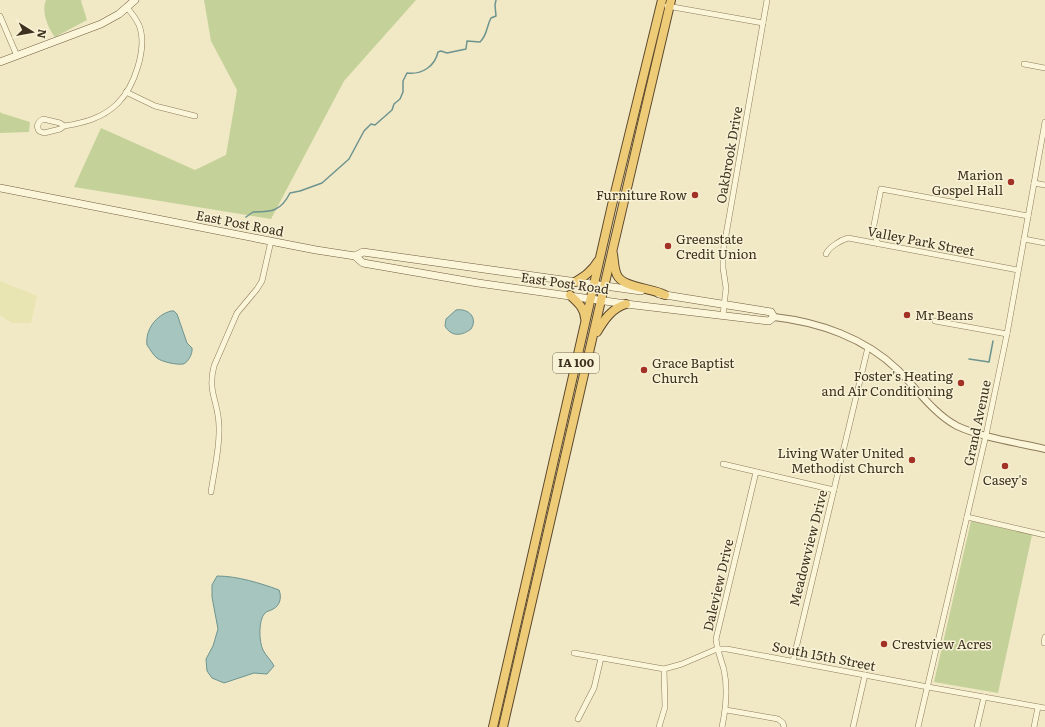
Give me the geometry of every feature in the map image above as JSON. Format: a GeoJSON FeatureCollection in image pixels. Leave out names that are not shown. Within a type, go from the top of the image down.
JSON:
{"type":"FeatureCollection","features":[{"type":"Feature","properties":{"kind":"highway","name":"IA 100"},"geometry":{"type":"LineString","coordinates":[[493,727],[600,257],[661,2]]}},
{"type":"Feature","properties":{"kind":"highway","name":"IA 100"},"geometry":{"type":"LineString","coordinates":[[503,727],[593,338],[612,248],[670,3]]}},
{"type":"Feature","properties":{"kind":"highway"},"geometry":{"type":"LineString","coordinates":[[612,248],[618,276],[624,282],[638,287],[659,291],[665,295]]}},
{"type":"Feature","properties":{"kind":"highway"},"geometry":{"type":"LineString","coordinates":[[575,282],[591,271],[600,257]]}},
{"type":"Feature","properties":{"kind":"highway"},"geometry":{"type":"LineString","coordinates":[[570,295],[585,311],[586,321]]}},
{"type":"Feature","properties":{"kind":"highway"},"geometry":{"type":"LineString","coordinates":[[593,338],[618,306],[626,304]]}},
{"type":"Feature","properties":{"kind":"main road"},"geometry":{"type":"LineString","coordinates":[[0,62],[92,29],[111,19],[127,8],[135,0]]}},
{"type":"Feature","properties":{"kind":"main road","name":"East Post Road"},"geometry":{"type":"LineString","coordinates":[[0,188],[355,256],[363,263],[420,274],[626,304],[769,321],[774,317],[771,312],[604,286],[363,252],[355,256]]}},
{"type":"Feature","properties":{"kind":"street","name":"Oakbrook Drive"},"geometry":{"type":"LineString","coordinates":[[722,315],[726,288],[723,268],[724,252],[767,0]]}},
{"type":"Feature","properties":{"kind":"street"},"geometry":{"type":"LineString","coordinates":[[661,2],[763,23]]}},
{"type":"Feature","properties":{"kind":"street"},"geometry":{"type":"LineString","coordinates":[[64,126],[60,123],[47,119],[40,121],[38,125],[39,131],[44,133],[60,129],[64,126],[93,120],[105,113],[117,103],[126,92],[136,71],[142,40],[139,26],[133,14],[127,8]]}},
{"type":"Feature","properties":{"kind":"street"},"geometry":{"type":"LineString","coordinates":[[0,16],[17,56]]}},
{"type":"Feature","properties":{"kind":"street"},"geometry":{"type":"LineString","coordinates":[[1024,64],[1045,68]]}},
{"type":"Feature","properties":{"kind":"street"},"geometry":{"type":"LineString","coordinates":[[126,92],[155,106],[195,116]]}},
{"type":"Feature","properties":{"kind":"street","name":"Grand Avenue"},"geometry":{"type":"LineString","coordinates":[[918,727],[986,436],[1007,334],[1045,125]]}},
{"type":"Feature","properties":{"kind":"street"},"geometry":{"type":"LineString","coordinates":[[1034,183],[1045,185]]}},
{"type":"Feature","properties":{"kind":"street"},"geometry":{"type":"LineString","coordinates":[[878,244],[873,230],[881,188],[1028,216]]}},
{"type":"Feature","properties":{"kind":"street","name":"Valley Park Street"},"geometry":{"type":"LineString","coordinates":[[826,254],[828,250],[844,239],[848,238],[1018,270]]}},
{"type":"Feature","properties":{"kind":"street"},"geometry":{"type":"LineString","coordinates":[[1024,239],[1045,243]]}},
{"type":"Feature","properties":{"kind":"street"},"geometry":{"type":"LineString","coordinates":[[211,492],[219,425],[211,390],[212,375],[220,351],[237,313],[262,281],[271,241]]}},
{"type":"Feature","properties":{"kind":"street","name":"East Post Road"},"geometry":{"type":"LineString","coordinates":[[774,317],[801,321],[825,328],[848,336],[868,347],[896,368],[945,418],[957,426],[986,436],[1045,449]]}},
{"type":"Feature","properties":{"kind":"street"},"geometry":{"type":"LineString","coordinates":[[935,321],[1007,334]]}},
{"type":"Feature","properties":{"kind":"street","name":"Meadowview Drive"},"geometry":{"type":"LineString","coordinates":[[792,661],[868,347]]}},
{"type":"Feature","properties":{"kind":"street"},"geometry":{"type":"LineString","coordinates":[[722,464],[834,490]]}},
{"type":"Feature","properties":{"kind":"street","name":"Daleview Drive"},"geometry":{"type":"LineString","coordinates":[[722,727],[726,710],[726,693],[724,669],[717,650],[716,639],[756,472]]}},
{"type":"Feature","properties":{"kind":"street"},"geometry":{"type":"LineString","coordinates":[[967,517],[1045,535]]}},
{"type":"Feature","properties":{"kind":"street"},"geometry":{"type":"LineString","coordinates":[[1044,643],[1045,637]]}},
{"type":"Feature","properties":{"kind":"street","name":"South 15th Street"},"geometry":{"type":"LineString","coordinates":[[574,653],[664,668],[682,664],[717,650],[727,649],[1045,708]]}},
{"type":"Feature","properties":{"kind":"street"},"geometry":{"type":"LineString","coordinates":[[578,719],[594,688],[601,658]]}},
{"type":"Feature","properties":{"kind":"street"},"geometry":{"type":"LineString","coordinates":[[659,727],[665,707],[664,668]]}},
{"type":"Feature","properties":{"kind":"street"},"geometry":{"type":"LineString","coordinates":[[853,727],[865,675]]}},
{"type":"Feature","properties":{"kind":"street"},"geometry":{"type":"LineString","coordinates":[[977,727],[984,697]]}},
{"type":"Feature","properties":{"kind":"street"},"geometry":{"type":"LineString","coordinates":[[1034,727],[1038,706]]}},
{"type":"Feature","properties":{"kind":"street"},"geometry":{"type":"LineString","coordinates":[[726,710],[778,719],[783,723],[784,727]]}},
{"type":"Feature","properties":{"kind":"shaded area"},"geometry":{"type":"Polygon","coordinates":[[[0,281],[37,296],[31,323],[12,323],[0,315],[0,281]]]}},
{"type":"Feature","properties":{"kind":"green space"},"geometry":{"type":"Polygon","coordinates":[[[46,0],[82,0],[81,1],[87,20],[55,37],[46,19],[44,9],[46,0]]]}},
{"type":"Feature","properties":{"kind":"green space"},"geometry":{"type":"Polygon","coordinates":[[[204,0],[416,0],[344,81],[271,219],[74,187],[101,128],[195,170],[226,155],[237,90],[211,41],[204,0]]]}},
{"type":"Feature","properties":{"kind":"green space"},"geometry":{"type":"Polygon","coordinates":[[[0,111],[1,113],[30,122],[29,132],[0,133],[0,111]]]}},
{"type":"Feature","properties":{"kind":"green space"},"geometry":{"type":"Polygon","coordinates":[[[971,521],[1032,535],[998,693],[934,682],[971,521]]]}},
{"type":"Feature","properties":{"kind":"water"},"geometry":{"type":"Polygon","coordinates":[[[456,310],[468,312],[473,318],[473,325],[471,329],[464,333],[453,334],[447,330],[445,326],[446,319],[456,310]]]}},
{"type":"Feature","properties":{"kind":"water"},"geometry":{"type":"Polygon","coordinates":[[[174,311],[177,314],[187,343],[192,348],[190,358],[183,364],[170,363],[157,358],[147,345],[148,334],[153,324],[161,316],[174,311]]]}},
{"type":"Feature","properties":{"kind":"water"},"geometry":{"type":"Polygon","coordinates":[[[217,576],[248,580],[279,590],[279,604],[275,608],[265,613],[260,626],[260,637],[264,652],[274,666],[267,674],[254,673],[224,683],[212,678],[207,671],[206,659],[213,646],[218,629],[212,597],[212,585],[217,576]]]}},
{"type":"Feature","properties":{"kind":"waterway"},"geometry":{"type":"LineString","coordinates":[[246,217],[253,212],[271,211],[283,204],[290,193],[322,183],[349,159],[364,131],[371,124],[375,125],[392,110],[394,104],[400,99],[403,92],[403,81],[407,73],[418,73],[423,71],[431,65],[438,52],[441,51],[447,53],[466,49],[467,41],[480,42],[484,36],[489,21],[491,18],[496,16],[496,0]]}},
{"type":"Feature","properties":{"kind":"waterway"},"geometry":{"type":"LineString","coordinates":[[969,359],[989,362],[993,341]]}},
{"type":"Feature","properties":{"kind":"place","name":"Marion Gospel Hall"},"geometry":{"type":"Point","coordinates":[1011,182]}},
{"type":"Feature","properties":{"kind":"place","name":"Furniture Row"},"geometry":{"type":"Point","coordinates":[695,195]}},
{"type":"Feature","properties":{"kind":"place","name":"Greenstate Credit Union"},"geometry":{"type":"Point","coordinates":[668,246]}},
{"type":"Feature","properties":{"kind":"place","name":"Mr Beans"},"geometry":{"type":"Point","coordinates":[907,315]}},
{"type":"Feature","properties":{"kind":"place","name":"Grace Baptist Church"},"geometry":{"type":"Point","coordinates":[644,370]}},
{"type":"Feature","properties":{"kind":"place","name":"Foster's Heating and Air Conditioning"},"geometry":{"type":"Point","coordinates":[961,383]}},
{"type":"Feature","properties":{"kind":"place","name":"Living Water United Methodist Church"},"geometry":{"type":"Point","coordinates":[912,460]}},
{"type":"Feature","properties":{"kind":"place","name":"Casey's"},"geometry":{"type":"Point","coordinates":[1005,466]}},
{"type":"Feature","properties":{"kind":"place","name":"Crestview Acres"},"geometry":{"type":"Point","coordinates":[884,644]}}]}
